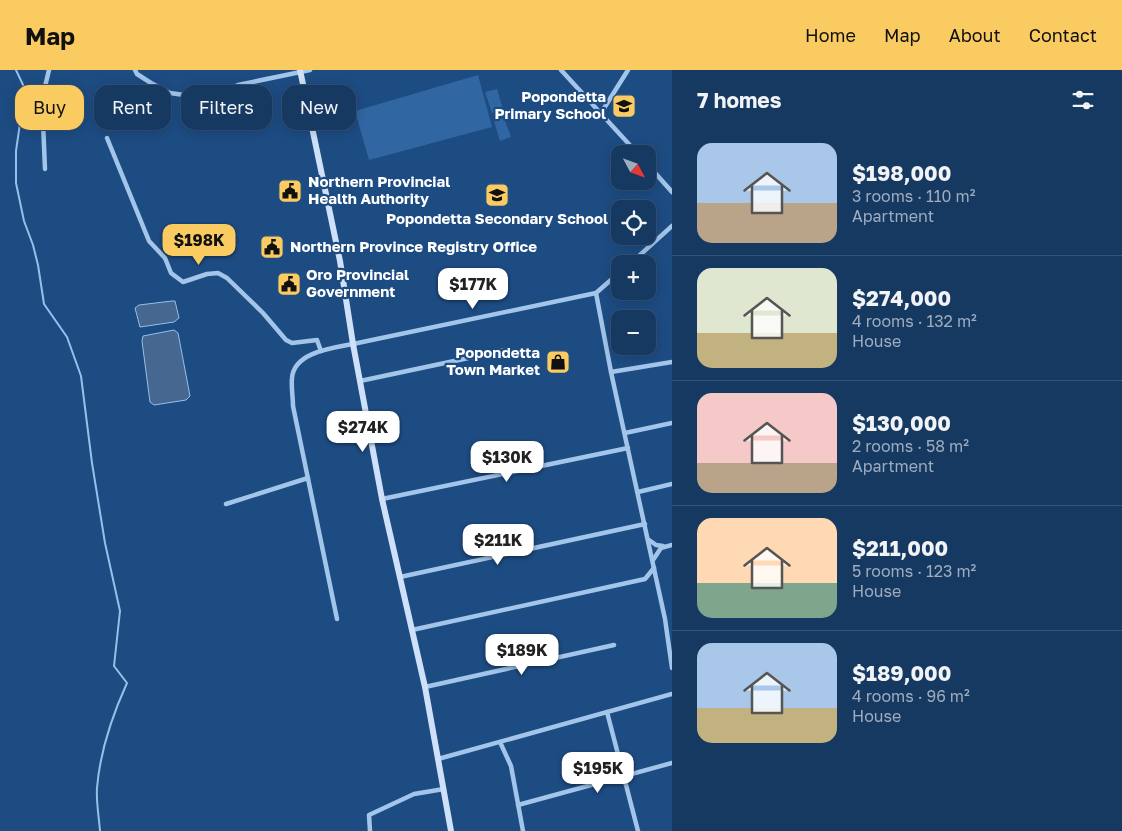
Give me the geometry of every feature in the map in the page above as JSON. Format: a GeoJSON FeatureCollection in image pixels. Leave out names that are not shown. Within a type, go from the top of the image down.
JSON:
{"type":"FeatureCollection","features":[{"type":"Feature","properties":{"kind":"main road"},"geometry":{"type":"LineString","coordinates":[[300,71],[340,261],[353,344],[382,499],[425,687],[451,831]]}},
{"type":"Feature","properties":{"kind":"street"},"geometry":{"type":"LineString","coordinates":[[45,169],[42,100],[49,70]]}},
{"type":"Feature","properties":{"kind":"street"},"geometry":{"type":"LineString","coordinates":[[135,70],[137,74],[170,93],[191,96],[216,93],[238,85],[310,70]]}},
{"type":"Feature","properties":{"kind":"street"},"geometry":{"type":"LineString","coordinates":[[561,70],[630,145]]}},
{"type":"Feature","properties":{"kind":"street"},"geometry":{"type":"LineString","coordinates":[[601,113],[628,70]]}},
{"type":"Feature","properties":{"kind":"street"},"geometry":{"type":"LineString","coordinates":[[107,138],[149,241],[165,258],[171,273],[183,282],[207,274],[218,273],[227,278],[286,340],[292,343],[317,340],[321,351]]}},
{"type":"Feature","properties":{"kind":"street"},"geometry":{"type":"LineString","coordinates":[[656,174],[672,192]]}},
{"type":"Feature","properties":{"kind":"street"},"geometry":{"type":"LineString","coordinates":[[640,255],[672,226]]}},
{"type":"Feature","properties":{"kind":"street"},"geometry":{"type":"LineString","coordinates":[[337,619],[293,406],[292,376],[300,361],[321,351],[596,293],[611,280]]}},
{"type":"Feature","properties":{"kind":"street"},"geometry":{"type":"LineString","coordinates":[[596,293],[611,372],[665,619],[672,668]]}},
{"type":"Feature","properties":{"kind":"street"},"geometry":{"type":"LineString","coordinates":[[360,381],[506,350]]}},
{"type":"Feature","properties":{"kind":"street"},"geometry":{"type":"LineString","coordinates":[[611,372],[672,362]]}},
{"type":"Feature","properties":{"kind":"street"},"geometry":{"type":"LineString","coordinates":[[624,433],[672,423]]}},
{"type":"Feature","properties":{"kind":"street"},"geometry":{"type":"LineString","coordinates":[[382,499],[628,448]]}},
{"type":"Feature","properties":{"kind":"street"},"geometry":{"type":"LineString","coordinates":[[226,504],[308,478]]}},
{"type":"Feature","properties":{"kind":"street"},"geometry":{"type":"LineString","coordinates":[[638,492],[672,484]]}},
{"type":"Feature","properties":{"kind":"street"},"geometry":{"type":"LineString","coordinates":[[400,577],[645,524]]}},
{"type":"Feature","properties":{"kind":"street"},"geometry":{"type":"LineString","coordinates":[[648,538],[656,545],[672,545]]}},
{"type":"Feature","properties":{"kind":"street"},"geometry":{"type":"LineString","coordinates":[[653,561],[664,546]]}},
{"type":"Feature","properties":{"kind":"street"},"geometry":{"type":"LineString","coordinates":[[645,579],[654,568]]}},
{"type":"Feature","properties":{"kind":"street"},"geometry":{"type":"LineString","coordinates":[[412,630],[645,579],[658,585]]}},
{"type":"Feature","properties":{"kind":"street"},"geometry":{"type":"LineString","coordinates":[[425,687],[614,645]]}},
{"type":"Feature","properties":{"kind":"street"},"geometry":{"type":"LineString","coordinates":[[438,759],[672,694]]}},
{"type":"Feature","properties":{"kind":"street"},"geometry":{"type":"LineString","coordinates":[[607,712],[638,831]]}},
{"type":"Feature","properties":{"kind":"street"},"geometry":{"type":"LineString","coordinates":[[500,742],[510,766],[523,831]]}},
{"type":"Feature","properties":{"kind":"street"},"geometry":{"type":"LineString","coordinates":[[518,805],[672,763]]}},
{"type":"Feature","properties":{"kind":"street"},"geometry":{"type":"LineString","coordinates":[[370,831],[369,815],[414,794],[444,789]]}},
{"type":"Feature","properties":{"kind":"shaded area"},"geometry":{"type":"Polygon","coordinates":[[[478,75],[492,127],[369,160],[356,111],[478,75]]]}},
{"type":"Feature","properties":{"kind":"shaded area"},"geometry":{"type":"Polygon","coordinates":[[[497,89],[503,109],[492,113],[485,92],[497,89]]]}},
{"type":"Feature","properties":{"kind":"shaded area"},"geometry":{"type":"Polygon","coordinates":[[[504,118],[511,137],[500,141],[494,121],[504,118]]]}},
{"type":"Feature","properties":{"kind":"shaded area"},"geometry":{"type":"Polygon","coordinates":[[[175,301],[179,318],[174,322],[140,327],[135,308],[139,305],[175,301]]]}},
{"type":"Feature","properties":{"kind":"shaded area"},"geometry":{"type":"Polygon","coordinates":[[[174,330],[178,333],[190,396],[186,400],[154,405],[150,402],[142,341],[143,336],[174,330]]]}},
{"type":"Feature","properties":{"kind":"waterway"},"geometry":{"type":"LineString","coordinates":[[16,70],[25,89],[16,151],[16,183],[24,221],[38,265],[44,304],[67,337],[81,376],[105,543],[120,611],[114,666],[127,683],[116,708],[101,761],[97,793],[100,831]]}},
{"type":"Feature","properties":{"kind":"place","name":"Popondetta Primary School"},"geometry":{"type":"Point","coordinates":[624,106]}},
{"type":"Feature","properties":{"kind":"place","name":"Northern Provincial Health Authority"},"geometry":{"type":"Point","coordinates":[290,191]}},
{"type":"Feature","properties":{"kind":"place","name":"Popondetta Secondary School"},"geometry":{"type":"Point","coordinates":[497,195]}},
{"type":"Feature","properties":{"kind":"place","name":"Northern Province Registry Office"},"geometry":{"type":"Point","coordinates":[272,247]}},
{"type":"Feature","properties":{"kind":"place","name":"Oro Provincial Government"},"geometry":{"type":"Point","coordinates":[289,284]}},
{"type":"Feature","properties":{"kind":"place","name":"Popondetta Town Market"},"geometry":{"type":"Point","coordinates":[558,362]}}]}
